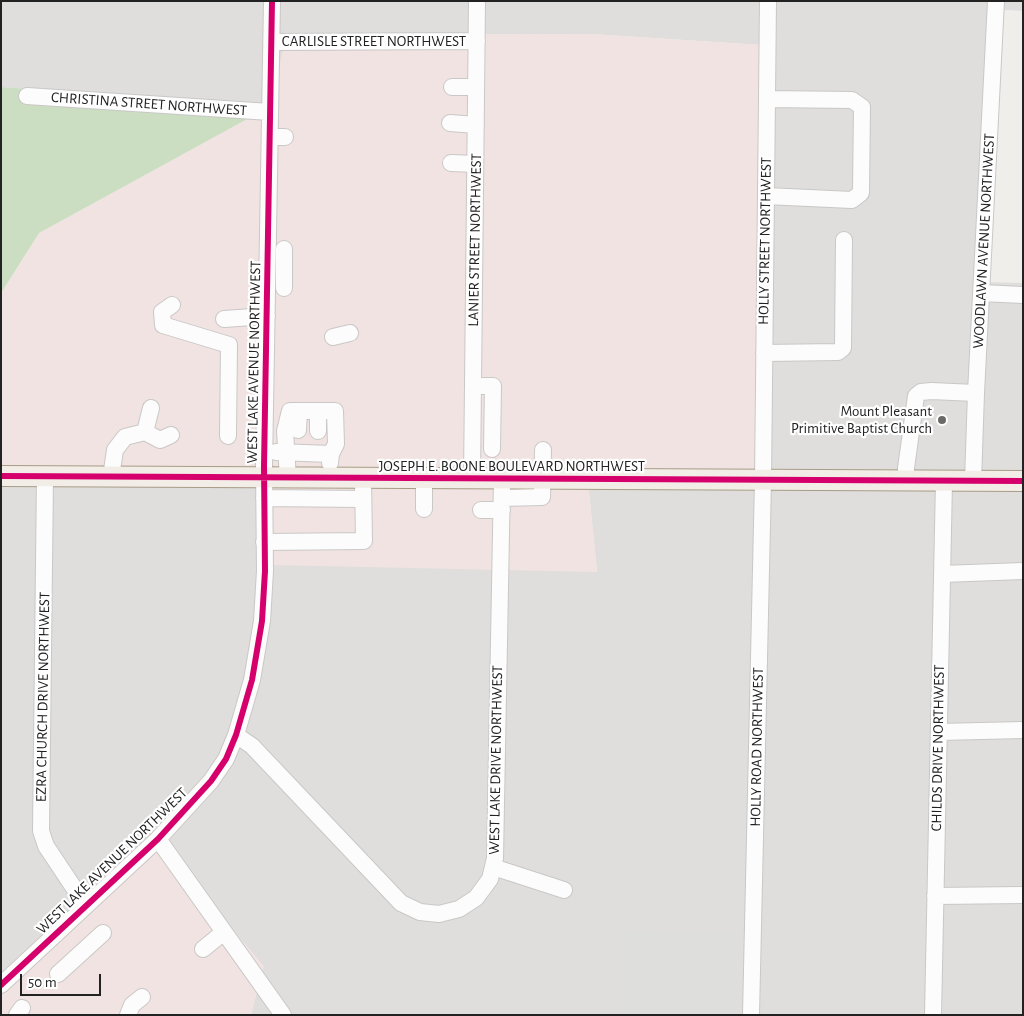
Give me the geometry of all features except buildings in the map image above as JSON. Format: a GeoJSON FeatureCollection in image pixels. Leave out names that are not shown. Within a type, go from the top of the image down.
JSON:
{"type":"FeatureCollection","features":[{"type":"Feature","properties":{"kind":"main road","name":"JOSEPH E. BOONE BOULEVARD NORTHWEST"},"geometry":{"type":"LineString","coordinates":[[1,476],[472,479],[502,495],[543,479],[1023,481]]}},
{"type":"Feature","properties":{"kind":"street","name":"WEST LAKE AVENUE NORTHWEST"},"geometry":{"type":"LineString","coordinates":[[1,985],[158,839],[211,781],[226,759],[236,734],[252,680],[262,621],[265,572],[264,451],[274,335],[267,316],[279,252],[278,137],[270,112],[272,1]]}},
{"type":"Feature","properties":{"kind":"street","name":"LANIER STREET NORTHWEST"},"geometry":{"type":"LineString","coordinates":[[472,479],[482,449],[473,386],[477,1]]}},
{"type":"Feature","properties":{"kind":"street","name":"HOLLY STREET NORTHWEST"},"geometry":{"type":"LineString","coordinates":[[763,480],[768,1]]}},
{"type":"Feature","properties":{"kind":"street","name":"WOODLAWN AVENUE NORTHWEST"},"geometry":{"type":"LineString","coordinates":[[973,481],[996,1]]}},
{"type":"Feature","properties":{"kind":"street","name":"CARLISLE STREET NORTHWEST"},"geometry":{"type":"LineString","coordinates":[[272,42],[477,41]]}},
{"type":"Feature","properties":{"kind":"street"},"geometry":{"type":"LineString","coordinates":[[452,87],[476,87]]}},
{"type":"Feature","properties":{"kind":"street","name":"CHRISTINA STREET NORTHWEST"},"geometry":{"type":"LineString","coordinates":[[27,96],[270,112]]}},
{"type":"Feature","properties":{"kind":"street"},"geometry":{"type":"LineString","coordinates":[[766,196],[852,200],[862,193],[862,107],[852,100],[767,99]]}},
{"type":"Feature","properties":{"kind":"street"},"geometry":{"type":"LineString","coordinates":[[450,124],[476,125]]}},
{"type":"Feature","properties":{"kind":"street"},"geometry":{"type":"LineString","coordinates":[[451,163],[476,164]]}},
{"type":"Feature","properties":{"kind":"street"},"geometry":{"type":"LineString","coordinates":[[764,353],[838,352],[842,348],[844,240]]}},
{"type":"Feature","properties":{"kind":"street"},"geometry":{"type":"LineString","coordinates":[[279,252],[284,288]]}},
{"type":"Feature","properties":{"kind":"street"},"geometry":{"type":"LineString","coordinates":[[981,293],[1023,295]]}},
{"type":"Feature","properties":{"kind":"street"},"geometry":{"type":"LineString","coordinates":[[172,305],[162,312],[163,325],[229,345],[228,436]]}},
{"type":"Feature","properties":{"kind":"street"},"geometry":{"type":"LineString","coordinates":[[224,319],[267,316]]}},
{"type":"Feature","properties":{"kind":"street"},"geometry":{"type":"LineString","coordinates":[[333,337],[350,333]]}},
{"type":"Feature","properties":{"kind":"street"},"geometry":{"type":"LineString","coordinates":[[906,480],[916,396],[920,392],[931,391],[976,394]]}},
{"type":"Feature","properties":{"kind":"street"},"geometry":{"type":"LineString","coordinates":[[145,432],[151,408]]}},
{"type":"Feature","properties":{"kind":"street"},"geometry":{"type":"LineString","coordinates":[[264,451],[295,445],[321,446],[336,444],[334,411],[290,411],[285,431],[295,445]]}},
{"type":"Feature","properties":{"kind":"street"},"geometry":{"type":"LineString","coordinates":[[298,411],[295,445],[296,478],[303,498]]}},
{"type":"Feature","properties":{"kind":"street"},"geometry":{"type":"LineString","coordinates":[[318,411],[321,446],[329,478]]}},
{"type":"Feature","properties":{"kind":"street"},"geometry":{"type":"LineString","coordinates":[[111,477],[115,450],[125,437],[145,432],[160,440],[171,435]]}},
{"type":"Feature","properties":{"kind":"street"},"geometry":{"type":"LineString","coordinates":[[543,450],[543,479]]}},
{"type":"Feature","properties":{"kind":"street","name":"EZRA CHURCH DRIVE NORTHWEST"},"geometry":{"type":"LineString","coordinates":[[45,476],[41,831],[46,846],[87,905]]}},
{"type":"Feature","properties":{"kind":"street"},"geometry":{"type":"LineString","coordinates":[[264,542],[364,542],[363,478]]}},
{"type":"Feature","properties":{"kind":"street"},"geometry":{"type":"LineString","coordinates":[[424,478],[424,509]]}},
{"type":"Feature","properties":{"kind":"street","name":"HOLLY ROAD NORTHWEST"},"geometry":{"type":"LineString","coordinates":[[751,1015],[763,480]]}},
{"type":"Feature","properties":{"kind":"street","name":"CHILDS DRIVE NORTHWEST"},"geometry":{"type":"LineString","coordinates":[[933,1015],[944,481]]}},
{"type":"Feature","properties":{"kind":"street"},"geometry":{"type":"LineString","coordinates":[[482,510],[502,495]]}},
{"type":"Feature","properties":{"kind":"street","name":"WEST LAKE DRIVE NORTHWEST"},"geometry":{"type":"LineString","coordinates":[[236,734],[252,746],[401,903],[420,912],[440,914],[459,909],[476,898],[490,879],[495,848],[502,495]]}},
{"type":"Feature","properties":{"kind":"street"},"geometry":{"type":"LineString","coordinates":[[264,498],[363,499]]}},
{"type":"Feature","properties":{"kind":"street"},"geometry":{"type":"LineString","coordinates":[[942,574],[1023,571]]}},
{"type":"Feature","properties":{"kind":"street"},"geometry":{"type":"LineString","coordinates":[[939,732],[1023,730]]}},
{"type":"Feature","properties":{"kind":"street"},"geometry":{"type":"LineString","coordinates":[[158,839],[283,1015]]}},
{"type":"Feature","properties":{"kind":"street"},"geometry":{"type":"LineString","coordinates":[[493,867],[564,890]]}},
{"type":"Feature","properties":{"kind":"street"},"geometry":{"type":"LineString","coordinates":[[935,896],[1023,895]]}},
{"type":"Feature","properties":{"kind":"street"},"geometry":{"type":"LineString","coordinates":[[203,949],[224,932]]}},
{"type":"Feature","properties":{"kind":"street"},"geometry":{"type":"LineString","coordinates":[[58,974],[103,933]]}},
{"type":"Feature","properties":{"kind":"street"},"geometry":{"type":"LineString","coordinates":[[128,1015],[132,1005],[142,997]]}},
{"type":"Feature","properties":{"kind":"shaded area"},"geometry":{"type":"Polygon","coordinates":[[[1,1],[1023,1],[1023,11],[991,9],[983,282],[1023,283],[1023,1015],[251,1015],[263,966],[1,990],[1,468],[261,473],[597,571],[587,472],[762,45],[590,34],[287,35],[271,106],[1,87],[1,1]]]}},
{"type":"Feature","properties":{"kind":"shaded area"},"geometry":{"type":"Polygon","coordinates":[[[590,34],[762,45],[766,471],[587,472],[597,572],[271,565],[261,473],[1,468],[1,293],[39,233],[271,106],[286,35],[590,34]]]}},
{"type":"Feature","properties":{"kind":"shaded area"},"geometry":{"type":"Polygon","coordinates":[[[160,845],[264,966],[251,1015],[1,1015],[1,990],[160,845]]]}},
{"type":"Feature","properties":{"kind":"shaded area"},"geometry":{"type":"Polygon","coordinates":[[[623,930],[736,932],[735,1015],[622,1015],[623,930]]]}},
{"type":"Feature","properties":{"kind":"green space"},"geometry":{"type":"Polygon","coordinates":[[[1,87],[271,106],[39,233],[1,293],[1,87]]]}},
{"type":"Feature","properties":{"kind":"cycle path"},"geometry":{"type":"LineString","coordinates":[[1,985],[158,839],[211,781],[226,759],[236,735],[252,680],[262,621],[265,571],[264,466],[272,1]]}},
{"type":"Feature","properties":{"kind":"cycle path"},"geometry":{"type":"LineString","coordinates":[[1,476],[1023,481]]}},
{"type":"Feature","properties":{"kind":"place","name":"Mount Pleasant Primitive Baptist Church"},"geometry":{"type":"Point","coordinates":[942,420]}}]}
